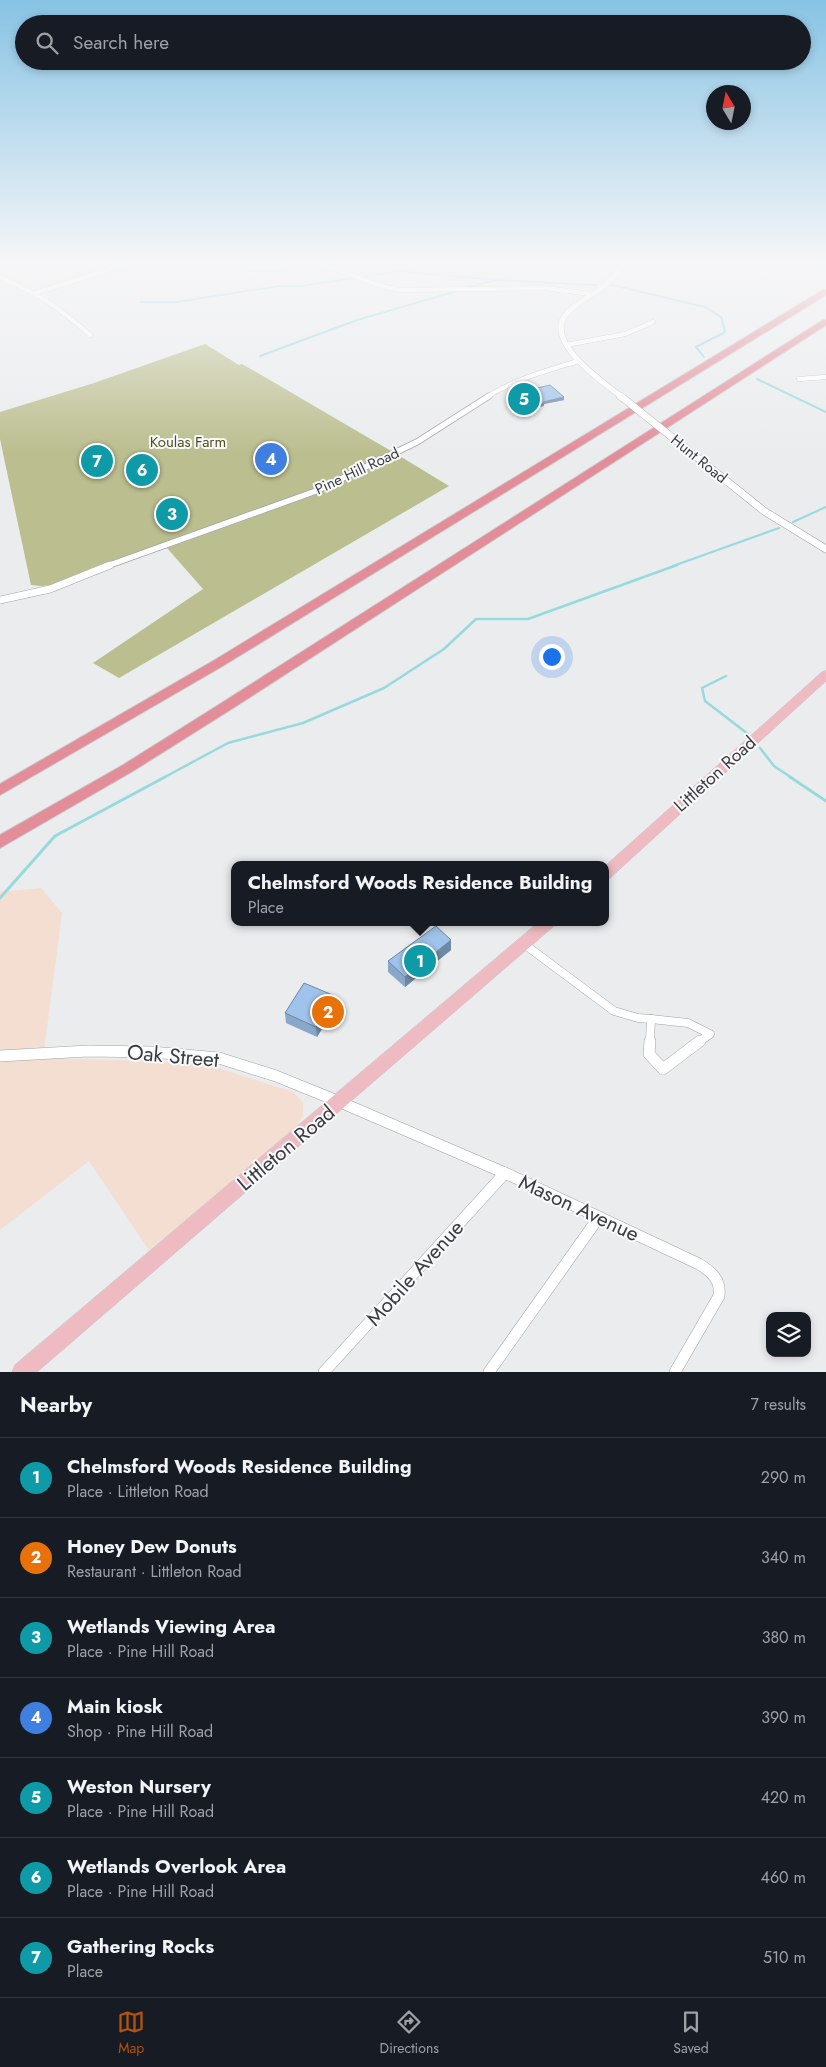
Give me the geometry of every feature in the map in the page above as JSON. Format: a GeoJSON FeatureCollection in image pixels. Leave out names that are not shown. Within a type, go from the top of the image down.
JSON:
{"type":"FeatureCollection","features":[{"type":"Feature","properties":{"kind":"highway"},"geometry":{"type":"LineString","coordinates":[[0,790],[217,664],[772,325]]}},
{"type":"Feature","properties":{"kind":"highway"},"geometry":{"type":"LineString","coordinates":[[0,842],[128,768],[217,712],[821,325]]}},
{"type":"Feature","properties":{"kind":"main road","name":"Littleton Road"},"geometry":{"type":"LineString","coordinates":[[609,870],[826,675]]}},
{"type":"Feature","properties":{"kind":"main road","name":"Littleton Road"},"geometry":{"type":"LineString","coordinates":[[28,1370],[544,926]]}},
{"type":"Feature","properties":{"kind":"street"},"geometry":{"type":"LineString","coordinates":[[79,325],[90,335]]}},
{"type":"Feature","properties":{"kind":"street"},"geometry":{"type":"LineString","coordinates":[[563,325],[562,330],[566,345],[578,361]]}},
{"type":"Feature","properties":{"kind":"street"},"geometry":{"type":"LineString","coordinates":[[566,345],[619,336],[646,325]]}},
{"type":"Feature","properties":{"kind":"street","name":"Hunt Road"},"geometry":{"type":"LineString","coordinates":[[578,361],[764,511],[826,549]]}},
{"type":"Feature","properties":{"kind":"street","name":"Pine Hill Road"},"geometry":{"type":"LineString","coordinates":[[0,600],[50,589],[120,561],[311,493],[417,442],[503,387],[532,375],[578,361]]}},
{"type":"Feature","properties":{"kind":"street"},"geometry":{"type":"LineString","coordinates":[[799,379],[826,377]]}},
{"type":"Feature","properties":{"kind":"street"},"geometry":{"type":"LineString","coordinates":[[524,944],[614,1011],[638,1018],[651,1019],[688,1023],[710,1034],[663,1069],[649,1054],[651,1019]]}},
{"type":"Feature","properties":{"kind":"street","name":"Oak Street"},"geometry":{"type":"LineString","coordinates":[[0,1056],[88,1051],[151,1052],[219,1058],[276,1076],[340,1102]]}},
{"type":"Feature","properties":{"kind":"street","name":"Mason Avenue"},"geometry":{"type":"LineString","coordinates":[[340,1102],[505,1173],[700,1264],[716,1275],[720,1288],[719,1296],[675,1372]]}},
{"type":"Feature","properties":{"kind":"street","name":"Mobile Avenue"},"geometry":{"type":"LineString","coordinates":[[324,1372],[505,1173]]}},
{"type":"Feature","properties":{"kind":"street"},"geometry":{"type":"LineString","coordinates":[[489,1372],[599,1217]]}},
{"type":"Feature","properties":{"kind":"shaded area"},"geometry":{"type":"Polygon","coordinates":[[[41,888],[62,913],[43,1058],[150,1061],[215,1067],[293,1092],[303,1103],[303,1115],[296,1129],[149,1250],[89,1161],[0,1230],[0,892],[41,888]]]}},
{"type":"Feature","properties":{"kind":"green space","name":"Koulas Farm"},"geometry":{"type":"Polygon","coordinates":[[[205,344],[391,451],[310,490],[207,529],[99,565],[50,585],[31,585],[0,439],[0,412],[94,383],[205,344]]]}},
{"type":"Feature","properties":{"kind":"green space"},"geometry":{"type":"Polygon","coordinates":[[[398,455],[449,486],[119,678],[93,663],[203,589],[167,548],[317,494],[398,455]]]}},
{"type":"Feature","properties":{"kind":"building"},"geometry":{"type":"Polygon","coordinates":[[[550,385],[564,397],[524,407],[512,394],[550,385]]]}},
{"type":"Feature","properties":{"kind":"building"},"geometry":{"type":"Polygon","coordinates":[[[436,926],[451,940],[405,977],[388,961],[436,926]]]}},
{"type":"Feature","properties":{"kind":"building"},"geometry":{"type":"Polygon","coordinates":[[[304,983],[335,996],[316,1027],[285,1013],[304,983]]]}},
{"type":"Feature","properties":{"kind":"waterway"},"geometry":{"type":"LineString","coordinates":[[260,356],[343,325]]}},
{"type":"Feature","properties":{"kind":"waterway"},"geometry":{"type":"LineString","coordinates":[[704,357],[696,347],[725,332],[723,325]]}},
{"type":"Feature","properties":{"kind":"waterway"},"geometry":{"type":"LineString","coordinates":[[757,379],[826,412]]}},
{"type":"Feature","properties":{"kind":"waterway"},"geometry":{"type":"LineString","coordinates":[[793,522],[826,507]]}},
{"type":"Feature","properties":{"kind":"waterway"},"geometry":{"type":"LineString","coordinates":[[673,566],[779,528]]}},
{"type":"Feature","properties":{"kind":"waterway"},"geometry":{"type":"LineString","coordinates":[[163,778],[228,743],[303,723],[384,688],[444,649],[476,619],[528,619],[677,565]]}},
{"type":"Feature","properties":{"kind":"waterway"},"geometry":{"type":"LineString","coordinates":[[726,676],[702,688],[705,701],[748,734]]}},
{"type":"Feature","properties":{"kind":"waterway"},"geometry":{"type":"LineString","coordinates":[[760,748],[774,766],[792,778]]}},
{"type":"Feature","properties":{"kind":"waterway"},"geometry":{"type":"LineString","coordinates":[[0,898],[55,836],[165,777]]}},
{"type":"Feature","properties":{"kind":"waterway"},"geometry":{"type":"LineString","coordinates":[[790,777],[826,801]]}},
{"type":"Feature","properties":{"kind":"place","name":"Weston Nursery"},"geometry":{"type":"Point","coordinates":[524,399]}},
{"type":"Feature","properties":{"kind":"place","name":"Main kiosk"},"geometry":{"type":"Point","coordinates":[271,459]}},
{"type":"Feature","properties":{"kind":"place","name":"Gathering Rocks"},"geometry":{"type":"Point","coordinates":[97,461]}},
{"type":"Feature","properties":{"kind":"place","name":"Wetlands Overlook Area"},"geometry":{"type":"Point","coordinates":[142,470]}},
{"type":"Feature","properties":{"kind":"place","name":"Wetlands Viewing Area"},"geometry":{"type":"Point","coordinates":[172,514]}},
{"type":"Feature","properties":{"kind":"place","name":"Chelmsford Woods Residence Building"},"geometry":{"type":"Point","coordinates":[420,961]}},
{"type":"Feature","properties":{"kind":"place","name":"Honey Dew Donuts"},"geometry":{"type":"Point","coordinates":[328,1012]}}]}
